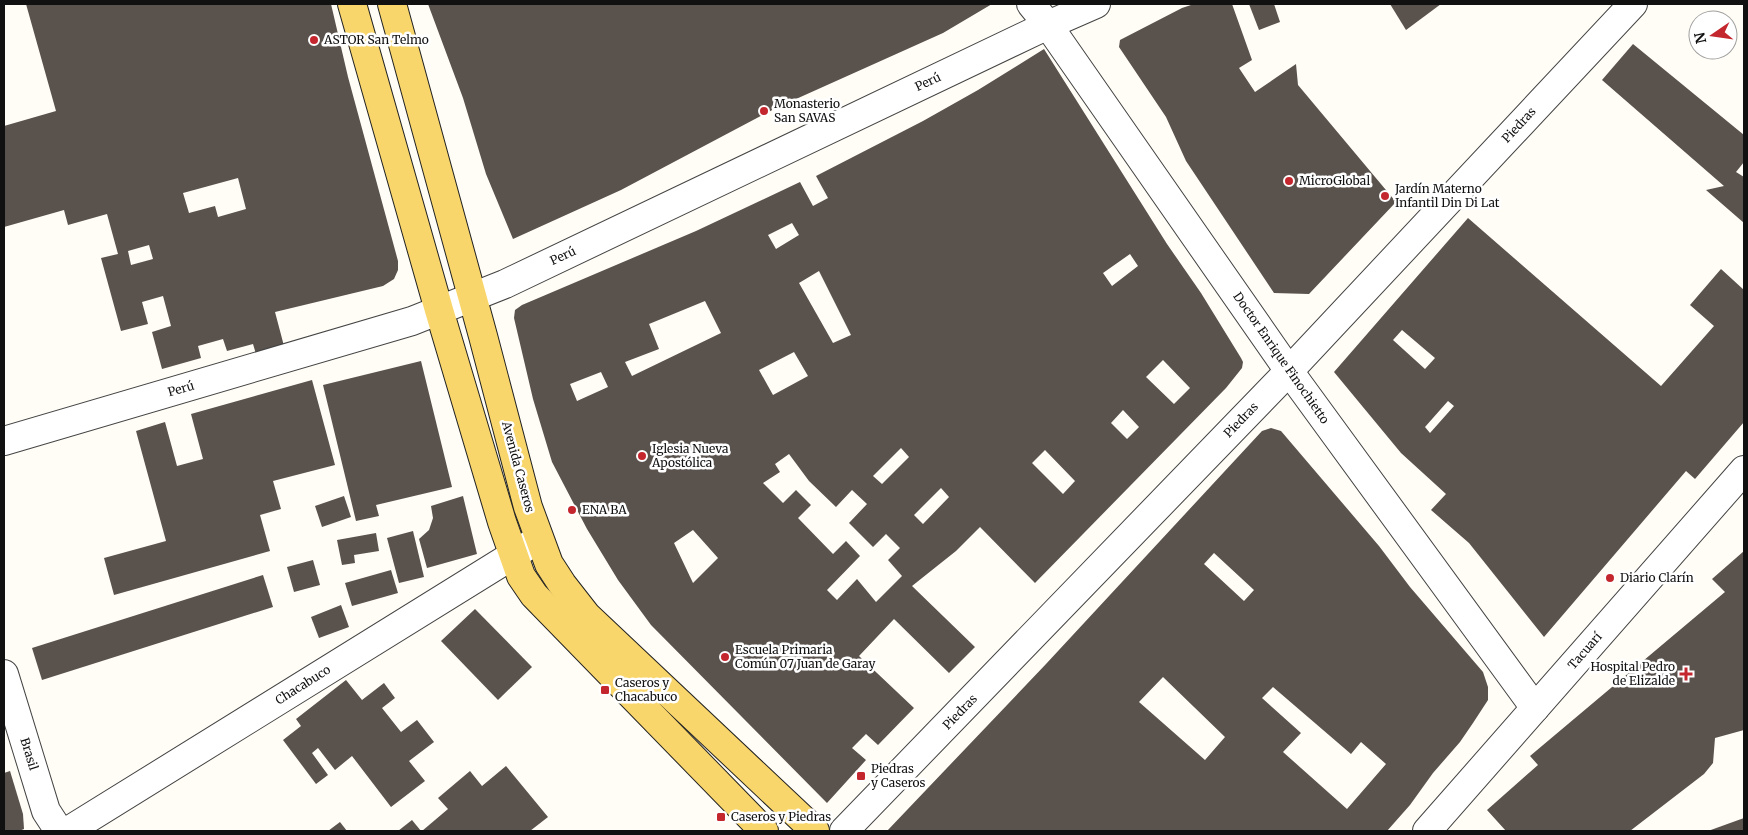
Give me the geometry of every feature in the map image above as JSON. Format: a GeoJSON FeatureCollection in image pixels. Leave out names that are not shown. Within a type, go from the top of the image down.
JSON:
{"type":"FeatureCollection","features":[{"type":"Feature","properties":{"kind":"main road"},"geometry":{"type":"LineString","coordinates":[[352,4],[439,310],[512,555],[521,576],[534,595],[764,831]]}},
{"type":"Feature","properties":{"kind":"main road","name":"Avenida Caseros"},"geometry":{"type":"LineString","coordinates":[[392,4],[528,507],[549,564],[587,616],[815,831]]}},
{"type":"Feature","properties":{"kind":"street","name":"Doctor Enrique Finochietto"},"geometry":{"type":"LineString","coordinates":[[1031,4],[1048,25],[1289,371],[1535,708]]}},
{"type":"Feature","properties":{"kind":"street","name":"Perú"},"geometry":{"type":"LineString","coordinates":[[4,441],[412,321],[472,297],[514,279],[1048,25],[1096,4]]}},
{"type":"Feature","properties":{"kind":"street","name":"Piedras"},"geometry":{"type":"LineString","coordinates":[[844,831],[1289,371],[1633,4]]}},
{"type":"Feature","properties":{"kind":"street","name":"Tacuarí"},"geometry":{"type":"LineString","coordinates":[[1427,831],[1744,470]]}},
{"type":"Feature","properties":{"kind":"street","name":"Chacabuco"},"geometry":{"type":"LineString","coordinates":[[68,831],[539,540]]}},
{"type":"Feature","properties":{"kind":"street","name":"Brasil"},"geometry":{"type":"LineString","coordinates":[[4,674],[46,811],[59,831]]}},
{"type":"Feature","properties":{"kind":"building"},"geometry":{"type":"Polygon","coordinates":[[[26,4],[331,4],[348,77],[398,261],[398,270],[394,279],[383,286],[275,312],[284,346],[256,354],[253,344],[227,351],[223,339],[198,346],[201,358],[162,369],[152,332],[171,326],[163,296],[142,302],[148,324],[121,331],[101,258],[118,254],[107,214],[68,225],[64,210],[4,227],[4,126],[56,111],[26,4]],[[238,178],[183,193],[189,213],[215,206],[218,217],[246,209],[238,178]],[[149,245],[128,251],[131,265],[153,259],[149,245]]]}},
{"type":"Feature","properties":{"kind":"building"},"geometry":{"type":"Polygon","coordinates":[[[428,4],[992,4],[943,33],[776,108],[621,190],[513,239],[486,174],[463,98],[428,4]]]}},
{"type":"Feature","properties":{"kind":"building","name":"MicroGlobal"},"geometry":{"type":"Polygon","coordinates":[[[1194,4],[1232,4],[1252,60],[1239,68],[1255,92],[1296,64],[1298,85],[1396,202],[1309,294],[1274,293],[1186,161],[1166,117],[1119,47],[1120,40],[1182,8],[1194,4]]]}},
{"type":"Feature","properties":{"kind":"building"},"geometry":{"type":"Polygon","coordinates":[[[1249,4],[1274,4],[1280,22],[1259,30],[1249,4]]]}},
{"type":"Feature","properties":{"kind":"building"},"geometry":{"type":"Polygon","coordinates":[[[1390,4],[1441,4],[1406,30],[1390,4]]]}},
{"type":"Feature","properties":{"kind":"building"},"geometry":{"type":"Polygon","coordinates":[[[1633,44],[1744,135],[1744,162],[1736,172],[1744,177],[1744,223],[1706,190],[1724,186],[1602,80],[1633,44]]]}},
{"type":"Feature","properties":{"kind":"building"},"geometry":{"type":"Polygon","coordinates":[[[1044,49],[1167,244],[1201,293],[1241,358],[1243,362],[1242,368],[1226,388],[1035,583],[980,527],[956,551],[912,586],[975,647],[949,673],[894,619],[859,656],[914,708],[878,745],[866,734],[852,748],[866,760],[827,803],[651,625],[618,580],[587,529],[552,462],[533,399],[514,318],[515,310],[522,305],[696,231],[800,182],[813,206],[828,198],[816,176],[923,121],[1044,49]],[[792,223],[768,235],[776,249],[799,235],[792,223]],[[1130,254],[1103,273],[1112,286],[1138,266],[1130,254]],[[819,271],[799,283],[833,343],[851,335],[819,271]],[[705,301],[649,324],[659,349],[625,362],[632,376],[721,333],[705,301]],[[794,352],[759,370],[773,395],[808,376],[794,352]],[[1163,360],[1146,377],[1174,404],[1190,388],[1163,360]],[[601,372],[570,384],[577,401],[608,387],[601,372]],[[1123,410],[1111,423],[1127,439],[1139,427],[1123,410]],[[901,448],[873,476],[882,484],[909,457],[901,448]],[[1045,450],[1032,463],[1063,494],[1075,481],[1045,450]],[[789,454],[775,464],[780,472],[763,483],[783,503],[796,490],[811,505],[798,518],[833,554],[846,541],[860,556],[827,590],[837,600],[857,579],[876,602],[902,576],[888,560],[900,548],[886,534],[873,547],[849,523],[867,504],[852,490],[836,507],[809,481],[789,454]],[[941,488],[914,515],[923,524],[949,497],[941,488]],[[693,530],[674,543],[693,583],[718,558],[693,530]]]}},
{"type":"Feature","properties":{"kind":"building"},"geometry":{"type":"Polygon","coordinates":[[[1468,218],[1661,386],[1714,326],[1690,305],[1721,269],[1744,290],[1744,422],[1695,479],[1686,471],[1544,637],[1469,543],[1431,510],[1446,494],[1401,453],[1334,372],[1468,218]],[[1402,330],[1393,340],[1425,369],[1435,358],[1402,330]],[[1448,401],[1425,427],[1430,433],[1454,406],[1448,401]]]}},
{"type":"Feature","properties":{"kind":"building"},"geometry":{"type":"Polygon","coordinates":[[[421,361],[452,487],[376,505],[379,516],[356,521],[323,385],[421,361]]]}},
{"type":"Feature","properties":{"kind":"building"},"geometry":{"type":"Polygon","coordinates":[[[312,380],[335,465],[273,481],[281,509],[260,515],[270,551],[114,595],[104,558],[166,541],[136,431],[165,422],[177,466],[203,459],[191,414],[312,380]]]}},
{"type":"Feature","properties":{"kind":"building"},"geometry":{"type":"Polygon","coordinates":[[[1271,428],[1281,431],[1483,672],[1488,687],[1488,700],[1460,742],[1387,831],[887,831],[1046,664],[1262,431],[1271,428]],[[1214,553],[1204,564],[1244,601],[1254,590],[1214,553]],[[1163,677],[1139,702],[1205,760],[1225,737],[1163,677]],[[1273,687],[1262,698],[1301,733],[1283,752],[1347,809],[1386,764],[1361,742],[1351,754],[1273,687]]]}},
{"type":"Feature","properties":{"kind":"building"},"geometry":{"type":"Polygon","coordinates":[[[344,496],[351,517],[322,527],[315,506],[344,496]]]}},
{"type":"Feature","properties":{"kind":"building"},"geometry":{"type":"Polygon","coordinates":[[[463,496],[477,554],[427,568],[419,539],[429,530],[433,518],[431,506],[463,496]]]}},
{"type":"Feature","properties":{"kind":"building"},"geometry":{"type":"Polygon","coordinates":[[[413,531],[424,577],[399,583],[387,538],[413,531]]]}},
{"type":"Feature","properties":{"kind":"building"},"geometry":{"type":"Polygon","coordinates":[[[376,533],[379,551],[354,555],[355,563],[342,565],[337,540],[376,533]]]}},
{"type":"Feature","properties":{"kind":"building","name":"Hospital Pedro de Elizalde"},"geometry":{"type":"Polygon","coordinates":[[[1744,551],[1744,730],[1715,738],[1713,763],[1704,774],[1630,831],[1506,831],[1487,810],[1538,765],[1530,756],[1725,592],[1712,579],[1744,551]]]}},
{"type":"Feature","properties":{"kind":"building"},"geometry":{"type":"Polygon","coordinates":[[[313,560],[320,585],[294,592],[287,567],[313,560]]]}},
{"type":"Feature","properties":{"kind":"building"},"geometry":{"type":"Polygon","coordinates":[[[391,570],[398,593],[352,606],[345,583],[391,570]]]}},
{"type":"Feature","properties":{"kind":"building"},"geometry":{"type":"Polygon","coordinates":[[[263,575],[273,607],[42,680],[32,648],[263,575]]]}},
{"type":"Feature","properties":{"kind":"building"},"geometry":{"type":"Polygon","coordinates":[[[341,605],[349,627],[319,638],[311,617],[341,605]]]}},
{"type":"Feature","properties":{"kind":"building"},"geometry":{"type":"Polygon","coordinates":[[[475,609],[532,667],[498,700],[441,641],[475,609]]]}},
{"type":"Feature","properties":{"kind":"building"},"geometry":{"type":"Polygon","coordinates":[[[346,680],[362,700],[384,683],[395,698],[382,708],[401,732],[417,720],[434,742],[409,761],[425,781],[391,807],[352,756],[335,770],[318,748],[312,753],[328,775],[316,784],[283,740],[301,726],[296,719],[346,680]]]}},
{"type":"Feature","properties":{"kind":"building"},"geometry":{"type":"Polygon","coordinates":[[[506,766],[548,817],[530,831],[422,831],[448,809],[438,798],[470,771],[482,786],[506,766]]]}},
{"type":"Feature","properties":{"kind":"building"},"geometry":{"type":"Polygon","coordinates":[[[10,771],[23,814],[24,829],[19,831],[4,831],[4,773],[10,771]]]}},
{"type":"Feature","properties":{"kind":"building"},"geometry":{"type":"Polygon","coordinates":[[[1744,818],[1744,831],[1708,831],[1744,818]]]}},
{"type":"Feature","properties":{"kind":"building"},"geometry":{"type":"Polygon","coordinates":[[[412,820],[421,831],[398,831],[412,820]]]}},
{"type":"Feature","properties":{"kind":"building"},"geometry":{"type":"Polygon","coordinates":[[[340,822],[347,831],[328,831],[340,822]]]}},
{"type":"Feature","properties":{"kind":"place","name":"ASTOR San Telmo"},"geometry":{"type":"Point","coordinates":[314,40]}},
{"type":"Feature","properties":{"kind":"place","name":"Monasterio San SAVAS"},"geometry":{"type":"Point","coordinates":[764,111]}},
{"type":"Feature","properties":{"kind":"place","name":"MicroGlobal"},"geometry":{"type":"Point","coordinates":[1289,181]}},
{"type":"Feature","properties":{"kind":"place","name":"Jardín Materno Infantil Din Di Lat"},"geometry":{"type":"Point","coordinates":[1385,196]}},
{"type":"Feature","properties":{"kind":"place","name":"Iglesia Nueva Apostólica"},"geometry":{"type":"Point","coordinates":[642,456]}},
{"type":"Feature","properties":{"kind":"place","name":"ENA BA"},"geometry":{"type":"Point","coordinates":[572,510]}},
{"type":"Feature","properties":{"kind":"place","name":"Diario Clarín"},"geometry":{"type":"Point","coordinates":[1610,578]}},
{"type":"Feature","properties":{"kind":"place","name":"Escuela Primaria Común 07 Juan de Garay"},"geometry":{"type":"Point","coordinates":[725,657]}},
{"type":"Feature","properties":{"kind":"place","name":"Hospital Pedro de Elizalde"},"geometry":{"type":"Point","coordinates":[1686,674]}},
{"type":"Feature","properties":{"kind":"place","name":"Caseros y Chacabuco"},"geometry":{"type":"Point","coordinates":[605,690]}},
{"type":"Feature","properties":{"kind":"place","name":"Piedras y Caseros"},"geometry":{"type":"Point","coordinates":[861,776]}},
{"type":"Feature","properties":{"kind":"place","name":"Caseros y Piedras"},"geometry":{"type":"Point","coordinates":[721,817]}}]}
